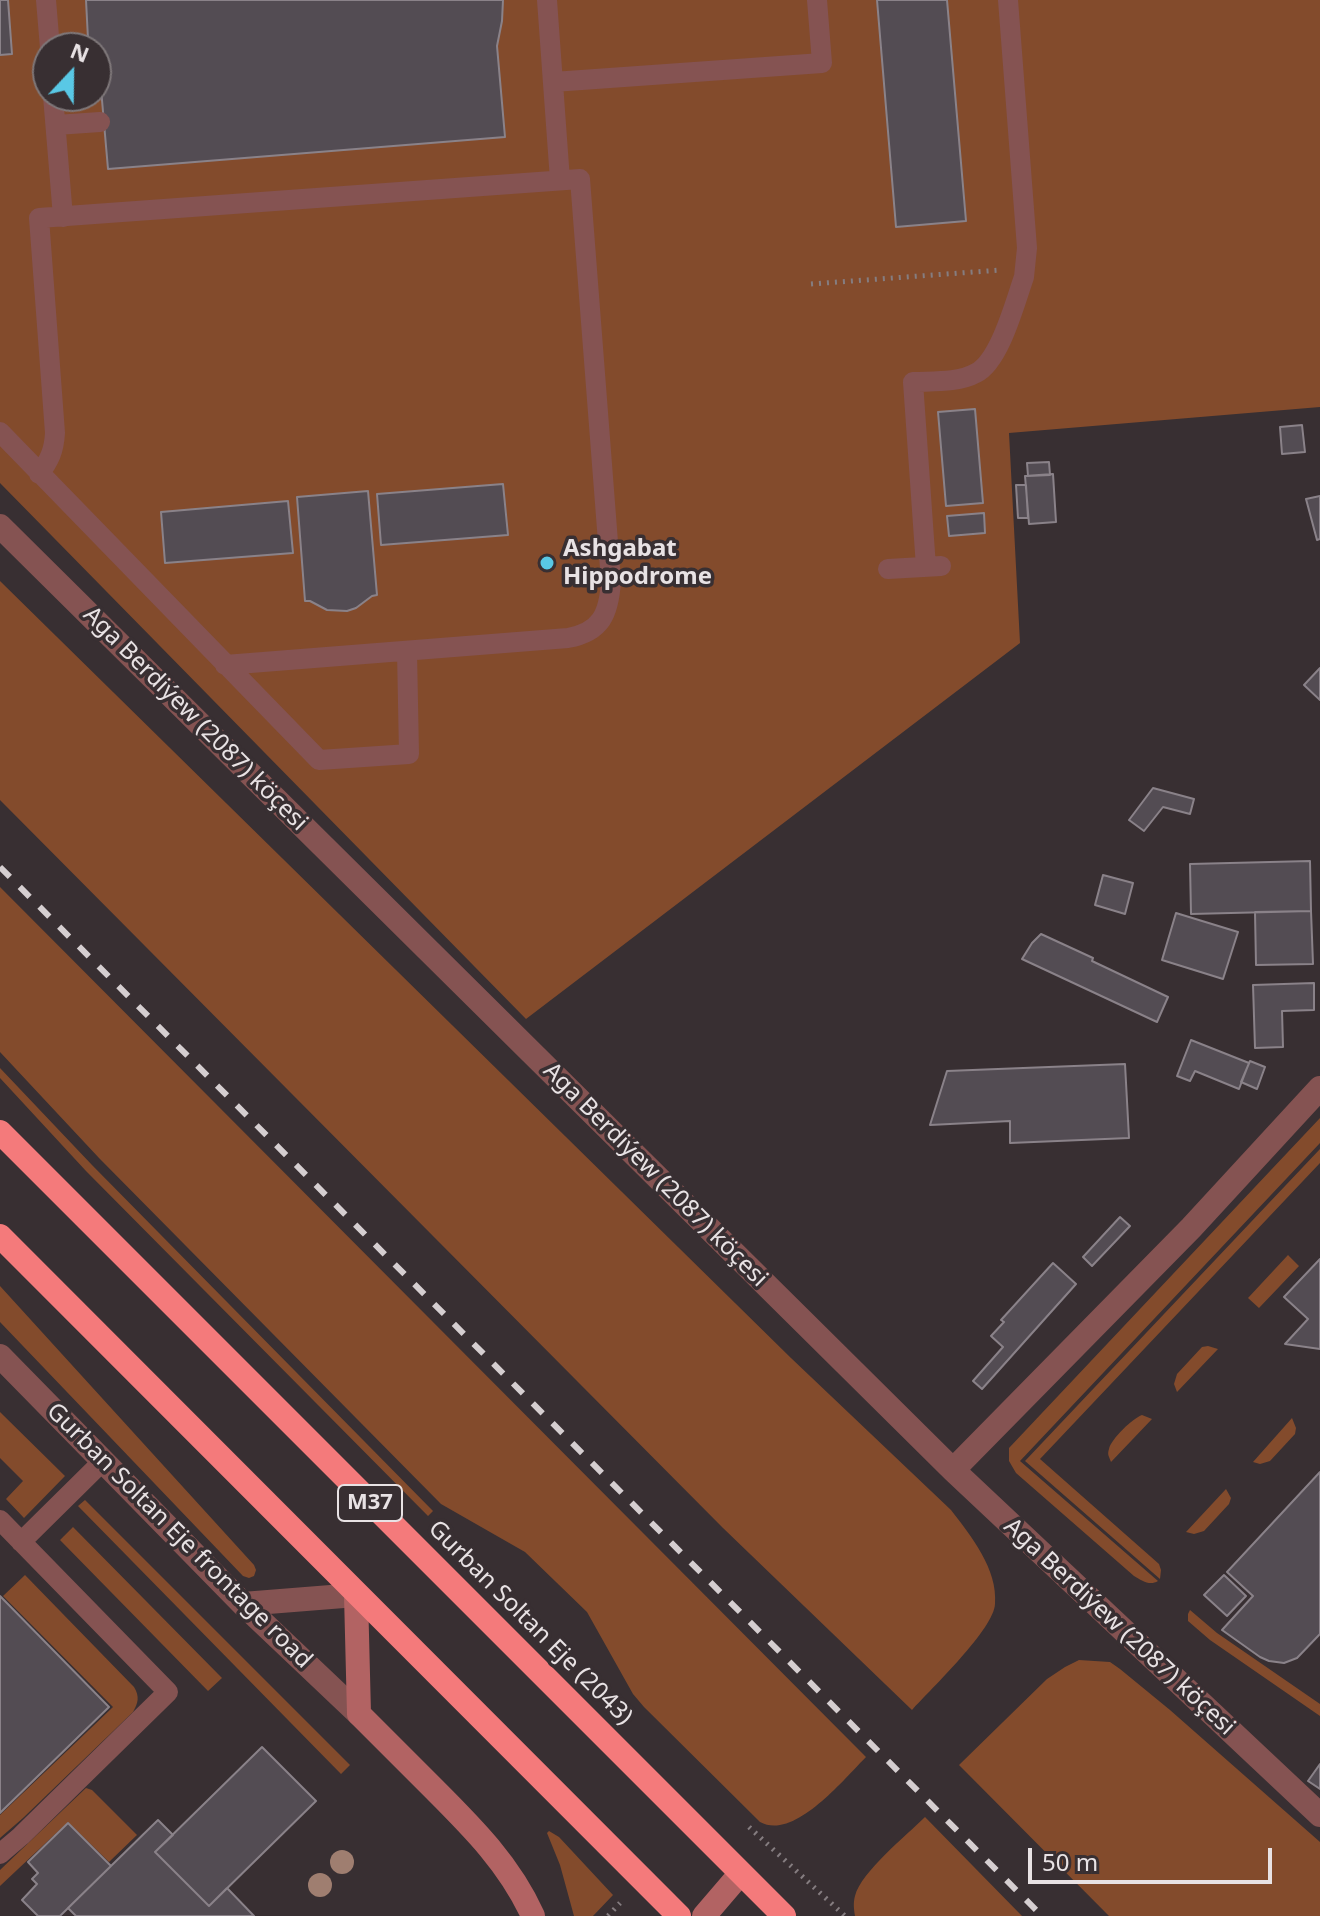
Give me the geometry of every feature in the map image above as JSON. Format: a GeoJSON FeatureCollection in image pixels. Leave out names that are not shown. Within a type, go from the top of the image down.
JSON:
{"type":"FeatureCollection","features":[{"type":"Feature","properties":{"kind":"highway","name":"Gurban Soltan Eje (2043)"},"geometry":{"type":"LineString","coordinates":[[0,1132],[784,1916]]}},
{"type":"Feature","properties":{"kind":"highway"},"geometry":{"type":"LineString","coordinates":[[0,1236],[679,1916]]}},
{"type":"Feature","properties":{"kind":"main road"},"geometry":{"type":"LineString","coordinates":[[356,1595],[359,1714],[477,1833],[502,1863],[533,1916]]}},
{"type":"Feature","properties":{"kind":"main road"},"geometry":{"type":"LineString","coordinates":[[704,1916],[740,1874]]}},
{"type":"Feature","properties":{"kind":"street","name":"Aga Berdiýew (2087) köçesi"},"geometry":{"type":"LineString","coordinates":[[0,526],[953,1470],[1320,1815]]}},
{"type":"Feature","properties":{"kind":"street"},"geometry":{"type":"LineString","coordinates":[[953,1470],[1191,1228],[1320,1088]]}},
{"type":"Feature","properties":{"kind":"street","name":"Gurban Soltan Eje frontage road"},"geometry":{"type":"LineString","coordinates":[[0,1356],[243,1604],[359,1714]]}},
{"type":"Feature","properties":{"kind":"street"},"geometry":{"type":"LineString","coordinates":[[243,1604],[356,1595]]}},
{"type":"Feature","properties":{"kind":"lane"},"geometry":{"type":"LineString","coordinates":[[46,0],[49,32]]}},
{"type":"Feature","properties":{"kind":"lane"},"geometry":{"type":"LineString","coordinates":[[547,0],[560,180]]}},
{"type":"Feature","properties":{"kind":"lane"},"geometry":{"type":"LineString","coordinates":[[553,82],[822,63],[817,0]]}},
{"type":"Feature","properties":{"kind":"lane"},"geometry":{"type":"LineString","coordinates":[[888,569],[934,566],[913,382],[960,379],[987,366],[999,345],[1026,268],[1008,0]]}},
{"type":"Feature","properties":{"kind":"lane"},"geometry":{"type":"LineString","coordinates":[[55,112],[63,217]]}},
{"type":"Feature","properties":{"kind":"lane"},"geometry":{"type":"LineString","coordinates":[[56,125],[100,122]]}},
{"type":"Feature","properties":{"kind":"lane"},"geometry":{"type":"LineString","coordinates":[[39,474],[50,461],[55,433],[39,218],[580,179],[611,581],[604,614],[592,631],[583,635],[225,665]]}},
{"type":"Feature","properties":{"kind":"lane"},"geometry":{"type":"LineString","coordinates":[[0,432],[319,760],[409,754],[407,651]]}},
{"type":"Feature","properties":{"kind":"lane"},"geometry":{"type":"LineString","coordinates":[[21,1542],[103,1461]]}},
{"type":"Feature","properties":{"kind":"lane"},"geometry":{"type":"LineString","coordinates":[[0,1520],[168,1692],[0,1854]]}},
{"type":"Feature","properties":{"kind":"path"},"geometry":{"type":"LineString","coordinates":[[811,284],[1026,268]]}},
{"type":"Feature","properties":{"kind":"path"},"geometry":{"type":"LineString","coordinates":[[749,1827],[845,1916]]}},
{"type":"Feature","properties":{"kind":"path"},"geometry":{"type":"LineString","coordinates":[[608,1916],[620,1903]]}},
{"type":"Feature","properties":{"kind":"shaded area","name":"Ashgabat Hippodrome"},"geometry":{"type":"Polygon","coordinates":[[[0,0],[1320,0],[1320,407],[1009,433],[1020,643],[526,1019],[0,483],[0,0]]]}},
{"type":"Feature","properties":{"kind":"shaded area"},"geometry":{"type":"Polygon","coordinates":[[[0,581],[791,1358],[951,1510],[988,1566],[995,1604],[992,1615],[973,1643],[912,1710],[723,1528],[0,800],[0,581]]]}},
{"type":"Feature","properties":{"kind":"shaded area"},"geometry":{"type":"Polygon","coordinates":[[[0,887],[866,1757],[818,1805],[788,1823],[773,1826],[760,1822],[633,1694],[587,1612],[525,1552],[441,1504],[99,1158],[0,1052],[0,887]]]}},
{"type":"Feature","properties":{"kind":"shaded area"},"geometry":{"type":"Polygon","coordinates":[[[0,1068],[433,1511],[428,1516],[86,1171],[0,1078],[0,1068]]]}},
{"type":"Feature","properties":{"kind":"shaded area"},"geometry":{"type":"Polygon","coordinates":[[[1320,1118],[1320,1143],[1020,1461],[1158,1581],[1146,1582],[1134,1576],[1016,1473],[1009,1461],[1009,1448],[1320,1118]]]}},
{"type":"Feature","properties":{"kind":"shaded area"},"geometry":{"type":"Polygon","coordinates":[[[1320,1149],[1320,1163],[1040,1459],[1159,1564],[1160,1579],[1025,1461],[1320,1149]]]}},
{"type":"Feature","properties":{"kind":"shaded area"},"geometry":{"type":"Polygon","coordinates":[[[1288,1255],[1299,1266],[1259,1308],[1248,1298],[1288,1255]]]}},
{"type":"Feature","properties":{"kind":"shaded area"},"geometry":{"type":"Polygon","coordinates":[[[0,1286],[254,1565],[254,1576],[243,1576],[0,1322],[0,1286]]]}},
{"type":"Feature","properties":{"kind":"shaded area"},"geometry":{"type":"Polygon","coordinates":[[[1202,1347],[1218,1349],[1177,1392],[1174,1384],[1177,1374],[1202,1347]]]}},
{"type":"Feature","properties":{"kind":"shaded area"},"geometry":{"type":"Polygon","coordinates":[[[0,1412],[65,1476],[24,1518],[6,1499],[23,1481],[0,1458],[0,1412]]]}},
{"type":"Feature","properties":{"kind":"shaded area"},"geometry":{"type":"Polygon","coordinates":[[[1142,1415],[1152,1419],[1111,1462],[1108,1453],[1114,1440],[1128,1424],[1142,1415]]]}},
{"type":"Feature","properties":{"kind":"shaded area"},"geometry":{"type":"Polygon","coordinates":[[[1292,1418],[1295,1434],[1270,1461],[1260,1464],[1253,1462],[1292,1418]]]}},
{"type":"Feature","properties":{"kind":"shaded area"},"geometry":{"type":"Polygon","coordinates":[[[1226,1489],[1231,1498],[1229,1504],[1204,1531],[1194,1534],[1186,1532],[1226,1489]]]}},
{"type":"Feature","properties":{"kind":"shaded area"},"geometry":{"type":"Polygon","coordinates":[[[85,1500],[350,1765],[341,1774],[78,1506],[85,1500]]]}},
{"type":"Feature","properties":{"kind":"shaded area"},"geometry":{"type":"Polygon","coordinates":[[[73,1527],[222,1678],[208,1691],[60,1540],[73,1527]]]}},
{"type":"Feature","properties":{"kind":"shaded area"},"geometry":{"type":"Polygon","coordinates":[[[25,1575],[134,1687],[138,1700],[133,1712],[0,1838],[0,1815],[113,1707],[3,1596],[25,1575]]]}},
{"type":"Feature","properties":{"kind":"shaded area"},"geometry":{"type":"Polygon","coordinates":[[[1190,1610],[1217,1633],[1320,1704],[1320,1716],[1210,1640],[1188,1621],[1190,1610]]]}},
{"type":"Feature","properties":{"kind":"shaded area"},"geometry":{"type":"Polygon","coordinates":[[[1079,1660],[1110,1662],[1120,1669],[1320,1842],[1320,1916],[1109,1916],[959,1765],[1047,1679],[1079,1660]]]}},
{"type":"Feature","properties":{"kind":"shaded area"},"geometry":{"type":"Polygon","coordinates":[[[86,1788],[92,1790],[137,1835],[109,1862],[68,1822],[0,1886],[0,1870],[86,1788]]]}},
{"type":"Feature","properties":{"kind":"shaded area"},"geometry":{"type":"Polygon","coordinates":[[[925,1817],[1022,1916],[855,1916],[855,1896],[866,1876],[925,1817]]]}},
{"type":"Feature","properties":{"kind":"shaded area"},"geometry":{"type":"Polygon","coordinates":[[[549,1831],[559,1837],[613,1895],[593,1916],[574,1916],[560,1865],[547,1833],[549,1831]]]}},
{"type":"Feature","properties":{"kind":"building"},"geometry":{"type":"Polygon","coordinates":[[[0,0],[8,0],[12,54],[0,55],[0,0]]]}},
{"type":"Feature","properties":{"kind":"building"},"geometry":{"type":"Polygon","coordinates":[[[86,0],[503,0],[497,46],[505,137],[108,169],[103,112],[112,112],[112,32],[88,32],[86,0]]]}},
{"type":"Feature","properties":{"kind":"building"},"geometry":{"type":"Polygon","coordinates":[[[877,0],[947,0],[966,221],[896,227],[877,0]]]}},
{"type":"Feature","properties":{"kind":"building"},"geometry":{"type":"Polygon","coordinates":[[[975,409],[983,503],[946,506],[938,412],[975,409]]]}},
{"type":"Feature","properties":{"kind":"building"},"geometry":{"type":"Polygon","coordinates":[[[1302,425],[1305,452],[1282,454],[1280,427],[1302,425]]]}},
{"type":"Feature","properties":{"kind":"building"},"geometry":{"type":"Polygon","coordinates":[[[1049,462],[1050,475],[1028,476],[1027,463],[1049,462]]]}},
{"type":"Feature","properties":{"kind":"building"},"geometry":{"type":"Polygon","coordinates":[[[1053,474],[1056,522],[1029,524],[1025,476],[1053,474]]]}},
{"type":"Feature","properties":{"kind":"building"},"geometry":{"type":"Polygon","coordinates":[[[503,484],[508,535],[381,545],[377,494],[503,484]]]}},
{"type":"Feature","properties":{"kind":"building"},"geometry":{"type":"Polygon","coordinates":[[[1016,485],[1026,485],[1028,518],[1018,518],[1016,485]]]}},
{"type":"Feature","properties":{"kind":"building"},"geometry":{"type":"Polygon","coordinates":[[[368,491],[377,595],[347,611],[327,610],[305,601],[297,497],[368,491]]]}},
{"type":"Feature","properties":{"kind":"building"},"geometry":{"type":"Polygon","coordinates":[[[1320,496],[1320,539],[1317,540],[1306,499],[1320,496]]]}},
{"type":"Feature","properties":{"kind":"building"},"geometry":{"type":"Polygon","coordinates":[[[288,501],[293,553],[165,563],[161,512],[288,501]]]}},
{"type":"Feature","properties":{"kind":"building"},"geometry":{"type":"Polygon","coordinates":[[[984,513],[985,533],[949,536],[947,516],[984,513]]]}},
{"type":"Feature","properties":{"kind":"building"},"geometry":{"type":"Polygon","coordinates":[[[1320,668],[1320,700],[1304,685],[1320,668]]]}},
{"type":"Feature","properties":{"kind":"building"},"geometry":{"type":"Polygon","coordinates":[[[1153,788],[1194,799],[1190,814],[1163,807],[1144,831],[1129,820],[1153,788]]]}},
{"type":"Feature","properties":{"kind":"building"},"geometry":{"type":"Polygon","coordinates":[[[1310,861],[1311,911],[1191,914],[1190,864],[1310,861]]]}},
{"type":"Feature","properties":{"kind":"building"},"geometry":{"type":"Polygon","coordinates":[[[1103,875],[1133,883],[1125,914],[1095,905],[1103,875]]]}},
{"type":"Feature","properties":{"kind":"building"},"geometry":{"type":"Polygon","coordinates":[[[1311,911],[1313,964],[1256,965],[1255,912],[1311,911]]]}},
{"type":"Feature","properties":{"kind":"building"},"geometry":{"type":"Polygon","coordinates":[[[1176,913],[1238,932],[1223,979],[1162,960],[1176,913]]]}},
{"type":"Feature","properties":{"kind":"building"},"geometry":{"type":"Polygon","coordinates":[[[1041,934],[1168,997],[1157,1022],[1022,959],[1041,934]]]}},
{"type":"Feature","properties":{"kind":"building"},"geometry":{"type":"Polygon","coordinates":[[[1314,983],[1314,1010],[1282,1011],[1283,1047],[1255,1048],[1253,985],[1314,983]]]}},
{"type":"Feature","properties":{"kind":"building"},"geometry":{"type":"Polygon","coordinates":[[[1191,1040],[1249,1063],[1239,1089],[1195,1071],[1190,1081],[1177,1076],[1191,1040]]]}},
{"type":"Feature","properties":{"kind":"building"},"geometry":{"type":"Polygon","coordinates":[[[1250,1061],[1265,1067],[1257,1089],[1241,1082],[1250,1061]]]}},
{"type":"Feature","properties":{"kind":"building"},"geometry":{"type":"Polygon","coordinates":[[[1125,1064],[1129,1138],[1010,1143],[1010,1121],[930,1125],[947,1071],[1125,1064]]]}},
{"type":"Feature","properties":{"kind":"building"},"geometry":{"type":"Polygon","coordinates":[[[1120,1217],[1130,1226],[1092,1266],[1083,1257],[1120,1217]]]}},
{"type":"Feature","properties":{"kind":"building"},"geometry":{"type":"Polygon","coordinates":[[[1320,1259],[1320,1349],[1285,1344],[1308,1319],[1284,1297],[1320,1259]]]}},
{"type":"Feature","properties":{"kind":"building"},"geometry":{"type":"Polygon","coordinates":[[[1053,1263],[1076,1284],[982,1389],[973,1381],[1003,1347],[991,1336],[1004,1322],[1001,1320],[1053,1263]]]}},
{"type":"Feature","properties":{"kind":"building"},"geometry":{"type":"Polygon","coordinates":[[[1320,1472],[1320,1634],[1297,1658],[1284,1663],[1269,1661],[1222,1630],[1253,1596],[1227,1572],[1320,1472]]]}},
{"type":"Feature","properties":{"kind":"building"},"geometry":{"type":"Polygon","coordinates":[[[1224,1575],[1246,1596],[1227,1616],[1204,1595],[1224,1575]]]}},
{"type":"Feature","properties":{"kind":"building"},"geometry":{"type":"Polygon","coordinates":[[[0,1596],[109,1707],[0,1813],[0,1596]]]}},
{"type":"Feature","properties":{"kind":"building"},"geometry":{"type":"Polygon","coordinates":[[[262,1747],[316,1801],[209,1906],[155,1852],[262,1747]]]}},
{"type":"Feature","properties":{"kind":"building"},"geometry":{"type":"Polygon","coordinates":[[[1320,1764],[1320,1789],[1308,1781],[1320,1764]]]}},
{"type":"Feature","properties":{"kind":"building"},"geometry":{"type":"Polygon","coordinates":[[[158,1820],[173,1835],[155,1852],[209,1906],[227,1888],[254,1916],[76,1916],[68,1908],[158,1820]]]}},
{"type":"Feature","properties":{"kind":"building"},"geometry":{"type":"Polygon","coordinates":[[[68,1823],[111,1866],[60,1916],[38,1916],[22,1900],[37,1884],[32,1879],[38,1873],[28,1862],[68,1823]]]}},
{"type":"Feature","properties":{"kind":"railway"},"geometry":{"type":"LineString","coordinates":[[0,867],[1042,1916]]}},
{"type":"Feature","properties":{"kind":"place","name":"Ashgabat Hippodrome"},"geometry":{"type":"Point","coordinates":[547,563]}}]}
